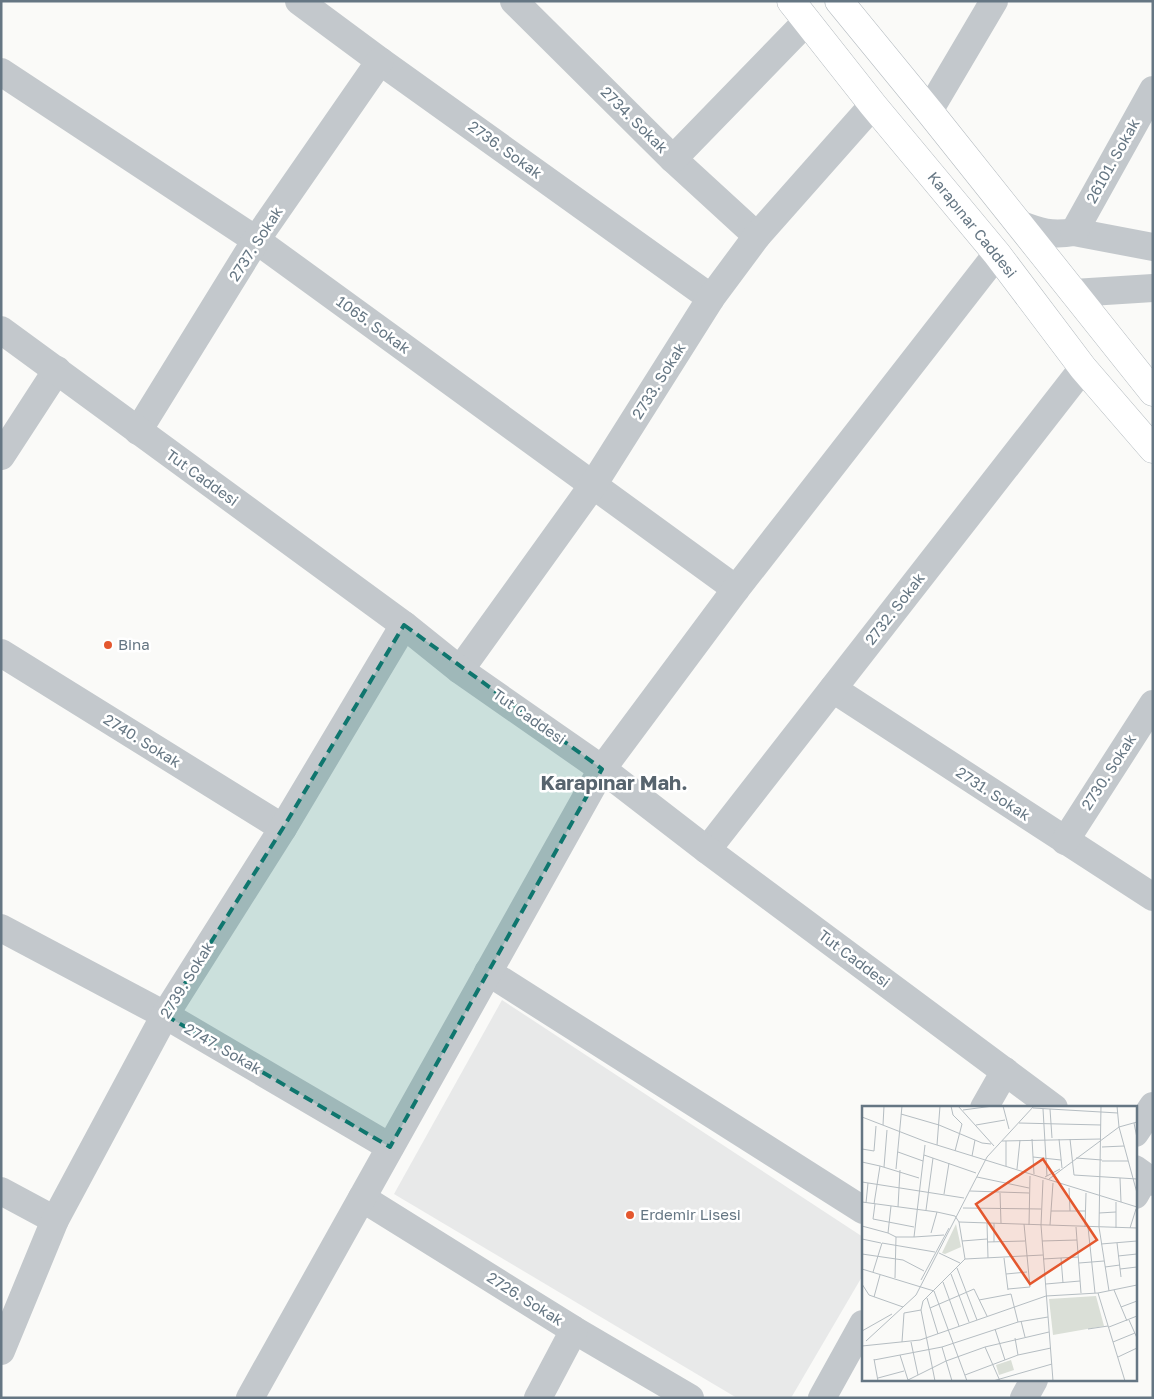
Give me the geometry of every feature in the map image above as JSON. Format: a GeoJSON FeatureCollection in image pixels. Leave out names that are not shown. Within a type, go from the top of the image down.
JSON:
{"type":"FeatureCollection","features":[{"type":"Feature","properties":{"kind":"main road"},"geometry":{"type":"LineString","coordinates":[[839,1],[1153,392]]}},
{"type":"Feature","properties":{"kind":"main road","name":"Karapınar Caddesi"},"geometry":{"type":"LineString","coordinates":[[799,11],[873,106],[997,254],[1083,368],[1153,449]]}},
{"type":"Feature","properties":{"kind":"street","name":"2736. Sokak"},"geometry":{"type":"LineString","coordinates":[[299,1],[711,298]]}},
{"type":"Feature","properties":{"kind":"street","name":"2734. Sokak"},"geometry":{"type":"LineString","coordinates":[[514,1],[673,159],[758,236]]}},
{"type":"Feature","properties":{"kind":"street"},"geometry":{"type":"LineString","coordinates":[[929,111],[994,1]]}},
{"type":"Feature","properties":{"kind":"street"},"geometry":{"type":"LineString","coordinates":[[673,159],[799,11]]}},
{"type":"Feature","properties":{"kind":"street","name":"2737. Sokak"},"geometry":{"type":"LineString","coordinates":[[138,431],[256,240],[380,61]]}},
{"type":"Feature","properties":{"kind":"street","name":"1065. Sokak"},"geometry":{"type":"LineString","coordinates":[[1,72],[256,240],[736,589]]}},
{"type":"Feature","properties":{"kind":"street","name":"26101. Sokak"},"geometry":{"type":"LineString","coordinates":[[1074,232],[1153,90]]}},
{"type":"Feature","properties":{"kind":"street","name":"2733. Sokak"},"geometry":{"type":"LineString","coordinates":[[460,670],[593,485],[711,298],[758,236],[873,106]]}},
{"type":"Feature","properties":{"kind":"street"},"geometry":{"type":"LineString","coordinates":[[1019,224],[1043,233],[1062,234],[1074,232],[1153,247]]}},
{"type":"Feature","properties":{"kind":"street"},"geometry":{"type":"LineString","coordinates":[[250,1398],[602,768],[736,589],[997,254]]}},
{"type":"Feature","properties":{"kind":"street"},"geometry":{"type":"LineString","coordinates":[[1074,293],[1153,288]]}},
{"type":"Feature","properties":{"kind":"street","name":"Tut Caddesi"},"geometry":{"type":"LineString","coordinates":[[1,330],[404,625],[460,670],[602,768],[707,850],[1051,1106]]}},
{"type":"Feature","properties":{"kind":"street","name":"2732. Sokak"},"geometry":{"type":"LineString","coordinates":[[707,850],[1083,368]]}},
{"type":"Feature","properties":{"kind":"street"},"geometry":{"type":"LineString","coordinates":[[1,456],[57,370]]}},
{"type":"Feature","properties":{"kind":"street","name":"2739. Sokak"},"geometry":{"type":"LineString","coordinates":[[1,1351],[55,1220],[165,1015],[283,828],[404,625]]}},
{"type":"Feature","properties":{"kind":"street","name":"2740. Sokak"},"geometry":{"type":"LineString","coordinates":[[1,654],[283,828]]}},
{"type":"Feature","properties":{"kind":"street","name":"2731. Sokak"},"geometry":{"type":"LineString","coordinates":[[833,690],[1153,897]]}},
{"type":"Feature","properties":{"kind":"street","name":"2730. Sokak"},"geometry":{"type":"LineString","coordinates":[[1065,841],[1153,704]]}},
{"type":"Feature","properties":{"kind":"street","name":"2747. Sokak"},"geometry":{"type":"LineString","coordinates":[[1,928],[165,1015],[390,1147]]}},
{"type":"Feature","properties":{"kind":"street"},"geometry":{"type":"LineString","coordinates":[[488,972],[862,1209]]}},
{"type":"Feature","properties":{"kind":"street"},"geometry":{"type":"LineString","coordinates":[[985,1106],[1005,1071]]}},
{"type":"Feature","properties":{"kind":"street"},"geometry":{"type":"LineString","coordinates":[[1136,1132],[1153,1106]]}},
{"type":"Feature","properties":{"kind":"street"},"geometry":{"type":"LineString","coordinates":[[1,1191],[55,1220]]}},
{"type":"Feature","properties":{"kind":"street","name":"2726. Sokak"},"geometry":{"type":"LineString","coordinates":[[362,1198],[574,1330],[690,1398]]}},
{"type":"Feature","properties":{"kind":"street"},"geometry":{"type":"LineString","coordinates":[[822,1398],[862,1326]]}},
{"type":"Feature","properties":{"kind":"street"},"geometry":{"type":"LineString","coordinates":[[538,1398],[574,1330]]}},
{"type":"Feature","properties":{"kind":"street"},"geometry":{"type":"LineString","coordinates":[[1024,1398],[1033,1382]]}},
{"type":"Feature","properties":{"kind":"highlighted area"},"geometry":{"type":"Polygon","coordinates":[[[404,625],[602,769],[390,1147],[165,1015],[283,828],[404,625]]]}},
{"type":"Feature","properties":{"kind":"shaded area","name":"Erdemir Lisesi"},"geometry":{"type":"Polygon","coordinates":[[[502,1000],[862,1236],[862,1277],[791,1398],[737,1398],[394,1194],[502,1000]]]}},
{"type":"Feature","properties":{"kind":"place","name":"Bina"},"geometry":{"type":"Point","coordinates":[108,645]}},
{"type":"Feature","properties":{"kind":"place","name":"Erdemir Lisesi"},"geometry":{"type":"Point","coordinates":[630,1215]}},
{"type":"Feature","properties":{"kind":"district","name":"Karapınar Mah."},"geometry":{"type":"Point","coordinates":[614,783]}}]}
